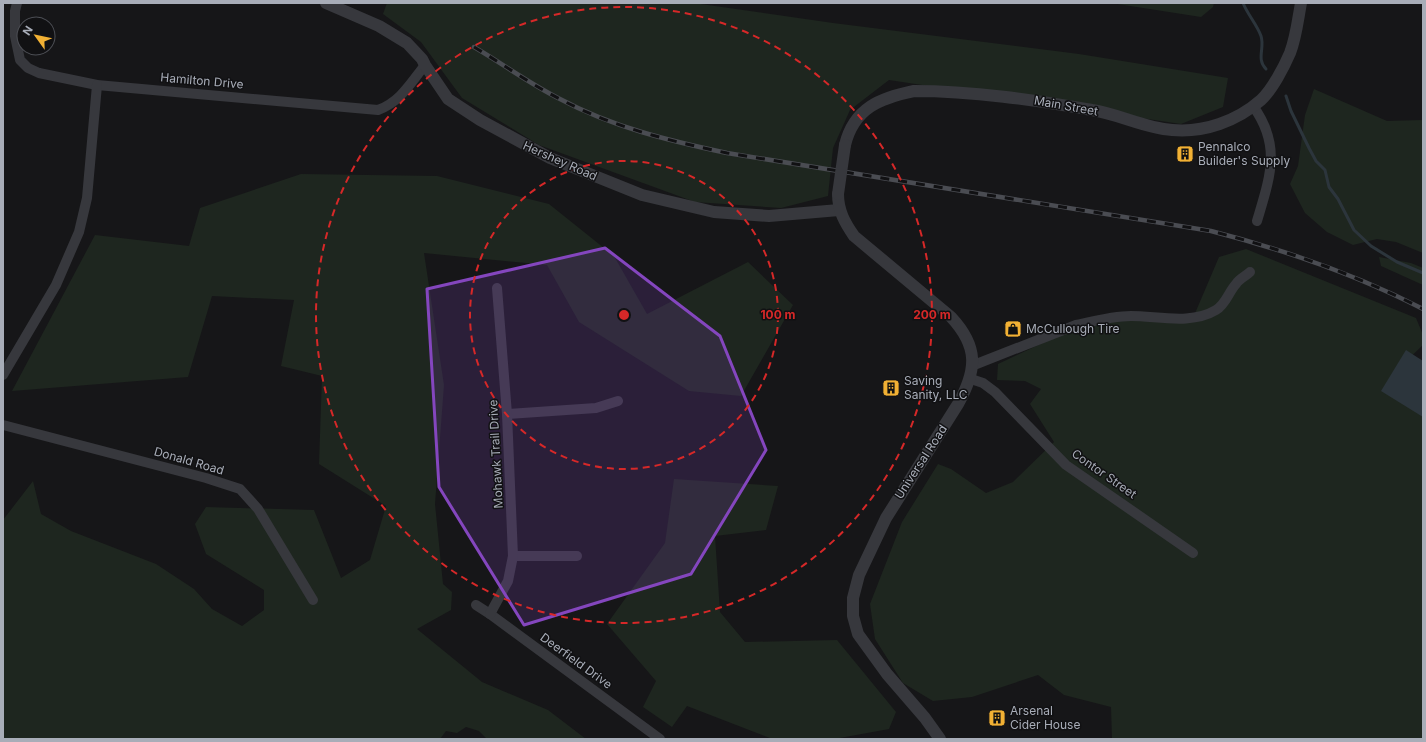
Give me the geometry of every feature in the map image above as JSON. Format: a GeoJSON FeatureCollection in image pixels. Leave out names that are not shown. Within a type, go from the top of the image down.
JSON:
{"type":"FeatureCollection","features":[{"type":"Feature","properties":{"kind":"street","name":"Hamilton Drive"},"geometry":{"type":"LineString","coordinates":[[18,3],[16,11],[15,36],[20,60],[28,68],[39,73],[97,85],[378,110],[390,106],[402,95],[424,65]]}},
{"type":"Feature","properties":{"kind":"street","name":"Hershey Road"},"geometry":{"type":"LineString","coordinates":[[326,3],[379,26],[395,35],[415,49],[424,65],[448,98],[480,120],[550,158],[642,195],[714,212],[747,216],[795,215],[839,210]]}},
{"type":"Feature","properties":{"kind":"street","name":"Main Street"},"geometry":{"type":"LineString","coordinates":[[839,210],[838,194],[845,145],[852,126],[872,105],[895,95],[914,91],[1032,100],[1095,110],[1136,123],[1171,130],[1198,129],[1222,123],[1253,106],[1262,99],[1280,73],[1290,52],[1300,3]]}},
{"type":"Feature","properties":{"kind":"street"},"geometry":{"type":"LineString","coordinates":[[3,375],[56,285],[79,232],[86,198],[97,85]]}},
{"type":"Feature","properties":{"kind":"street"},"geometry":{"type":"LineString","coordinates":[[1253,106],[1265,126],[1271,142],[1272,156],[1266,191],[1258,221]]}},
{"type":"Feature","properties":{"kind":"street","name":"Universal Road"},"geometry":{"type":"LineString","coordinates":[[839,210],[845,224],[854,236],[936,303],[958,325],[965,334],[974,365],[971,379],[958,404],[886,518],[858,575],[853,598],[853,616],[858,634],[887,674],[940,739]]}},
{"type":"Feature","properties":{"kind":"street"},"geometry":{"type":"LineString","coordinates":[[974,365],[1076,325],[1092,321],[1130,316],[1193,318],[1206,314],[1216,310],[1226,301],[1236,283],[1250,272]]}},
{"type":"Feature","properties":{"kind":"street","name":"Mohawk Trail Drive"},"geometry":{"type":"LineString","coordinates":[[490,614],[508,581],[513,556],[507,414],[497,288]]}},
{"type":"Feature","properties":{"kind":"street","name":"Contor Street"},"geometry":{"type":"LineString","coordinates":[[971,379],[982,383],[995,392],[1066,465],[1194,553]]}},
{"type":"Feature","properties":{"kind":"street"},"geometry":{"type":"LineString","coordinates":[[507,414],[596,408],[618,401]]}},
{"type":"Feature","properties":{"kind":"street","name":"Donald Road"},"geometry":{"type":"LineString","coordinates":[[3,425],[206,478],[240,489],[258,509],[313,600]]}},
{"type":"Feature","properties":{"kind":"street"},"geometry":{"type":"LineString","coordinates":[[513,556],[577,556]]}},
{"type":"Feature","properties":{"kind":"street","name":"Deerfield Drive"},"geometry":{"type":"LineString","coordinates":[[476,605],[660,739]]}},
{"type":"Feature","properties":{"kind":"highlighted area"},"geometry":{"type":"Polygon","coordinates":[[[605,248],[720,336],[766,450],[691,574],[524,625],[439,487],[427,289],[605,248]]]}},
{"type":"Feature","properties":{"kind":"shaded area"},"geometry":{"type":"Polygon","coordinates":[[[387,3],[694,3],[833,23],[1079,54],[1228,78],[1223,107],[1181,124],[889,80],[850,110],[833,148],[828,196],[781,208],[695,202],[539,145],[462,98],[421,42],[383,14],[387,3]]]}},
{"type":"Feature","properties":{"kind":"shaded area"},"geometry":{"type":"Polygon","coordinates":[[[1111,3],[1214,3],[1213,7],[1201,17],[1111,3]]]}},
{"type":"Feature","properties":{"kind":"shaded area"},"geometry":{"type":"Polygon","coordinates":[[[1314,89],[1387,121],[1423,120],[1423,253],[1396,242],[1377,239],[1353,245],[1327,232],[1305,213],[1290,184],[1298,166],[1305,115],[1314,89]]]}},
{"type":"Feature","properties":{"kind":"shaded area"},"geometry":{"type":"Polygon","coordinates":[[[301,174],[437,176],[549,204],[614,256],[647,314],[748,262],[793,305],[741,396],[689,391],[579,322],[547,265],[424,253],[444,385],[435,504],[443,584],[452,592],[451,610],[417,629],[482,682],[548,710],[586,739],[487,739],[479,731],[466,727],[457,733],[446,731],[440,739],[3,739],[3,520],[33,481],[41,514],[71,531],[156,564],[194,589],[212,609],[242,626],[264,610],[264,590],[206,554],[195,524],[206,507],[314,510],[341,578],[370,560],[386,506],[319,464],[322,376],[281,366],[294,300],[212,296],[188,377],[12,391],[95,235],[189,246],[200,208],[301,174]]]}},
{"type":"Feature","properties":{"kind":"shaded area"},"geometry":{"type":"Polygon","coordinates":[[[1246,249],[1416,318],[1423,335],[1423,345],[1400,367],[1423,411],[1423,739],[1112,739],[1111,707],[1064,695],[1038,675],[972,697],[933,701],[903,683],[875,639],[870,604],[902,522],[938,464],[951,469],[986,493],[1013,482],[1054,442],[1030,404],[1041,389],[1025,381],[997,380],[998,364],[1102,315],[1193,318],[1219,257],[1246,249]]]}},
{"type":"Feature","properties":{"kind":"shaded area"},"geometry":{"type":"Polygon","coordinates":[[[1379,257],[1411,263],[1423,268],[1423,285],[1381,266],[1379,257]]]}},
{"type":"Feature","properties":{"kind":"shaded area"},"geometry":{"type":"Polygon","coordinates":[[[1406,350],[1423,361],[1423,417],[1381,391],[1406,350]]]}},
{"type":"Feature","properties":{"kind":"shaded area"},"geometry":{"type":"Polygon","coordinates":[[[674,479],[778,486],[766,530],[715,536],[720,612],[745,642],[837,640],[896,712],[889,729],[834,739],[770,738],[687,706],[672,727],[643,707],[656,681],[607,624],[665,543],[674,479]]]}},
{"type":"Feature","properties":{"kind":"waterway"},"geometry":{"type":"LineString","coordinates":[[1243,3],[1261,36],[1261,57],[1263,65],[1266,69]]}},
{"type":"Feature","properties":{"kind":"waterway"},"geometry":{"type":"LineString","coordinates":[[1286,96],[1291,111],[1309,148],[1316,161],[1325,170],[1329,187],[1338,199],[1354,230],[1371,246],[1397,262],[1423,273]]}},
{"type":"Feature","properties":{"kind":"railway"},"geometry":{"type":"LineString","coordinates":[[474,47],[538,87],[580,109],[600,118],[663,138],[727,153],[1211,231],[1266,246],[1319,264],[1372,285],[1423,309]]}},
{"type":"Feature","properties":{"kind":"place","name":"Pennalco Builder's Supply"},"geometry":{"type":"Point","coordinates":[1185,154]}},
{"type":"Feature","properties":{"kind":"place","name":"McCullough Tire"},"geometry":{"type":"Point","coordinates":[1013,329]}},
{"type":"Feature","properties":{"kind":"place","name":"Saving Sanity, LLC"},"geometry":{"type":"Point","coordinates":[891,388]}},
{"type":"Feature","properties":{"kind":"place","name":"Arsenal Cider House"},"geometry":{"type":"Point","coordinates":[997,718]}}]}
